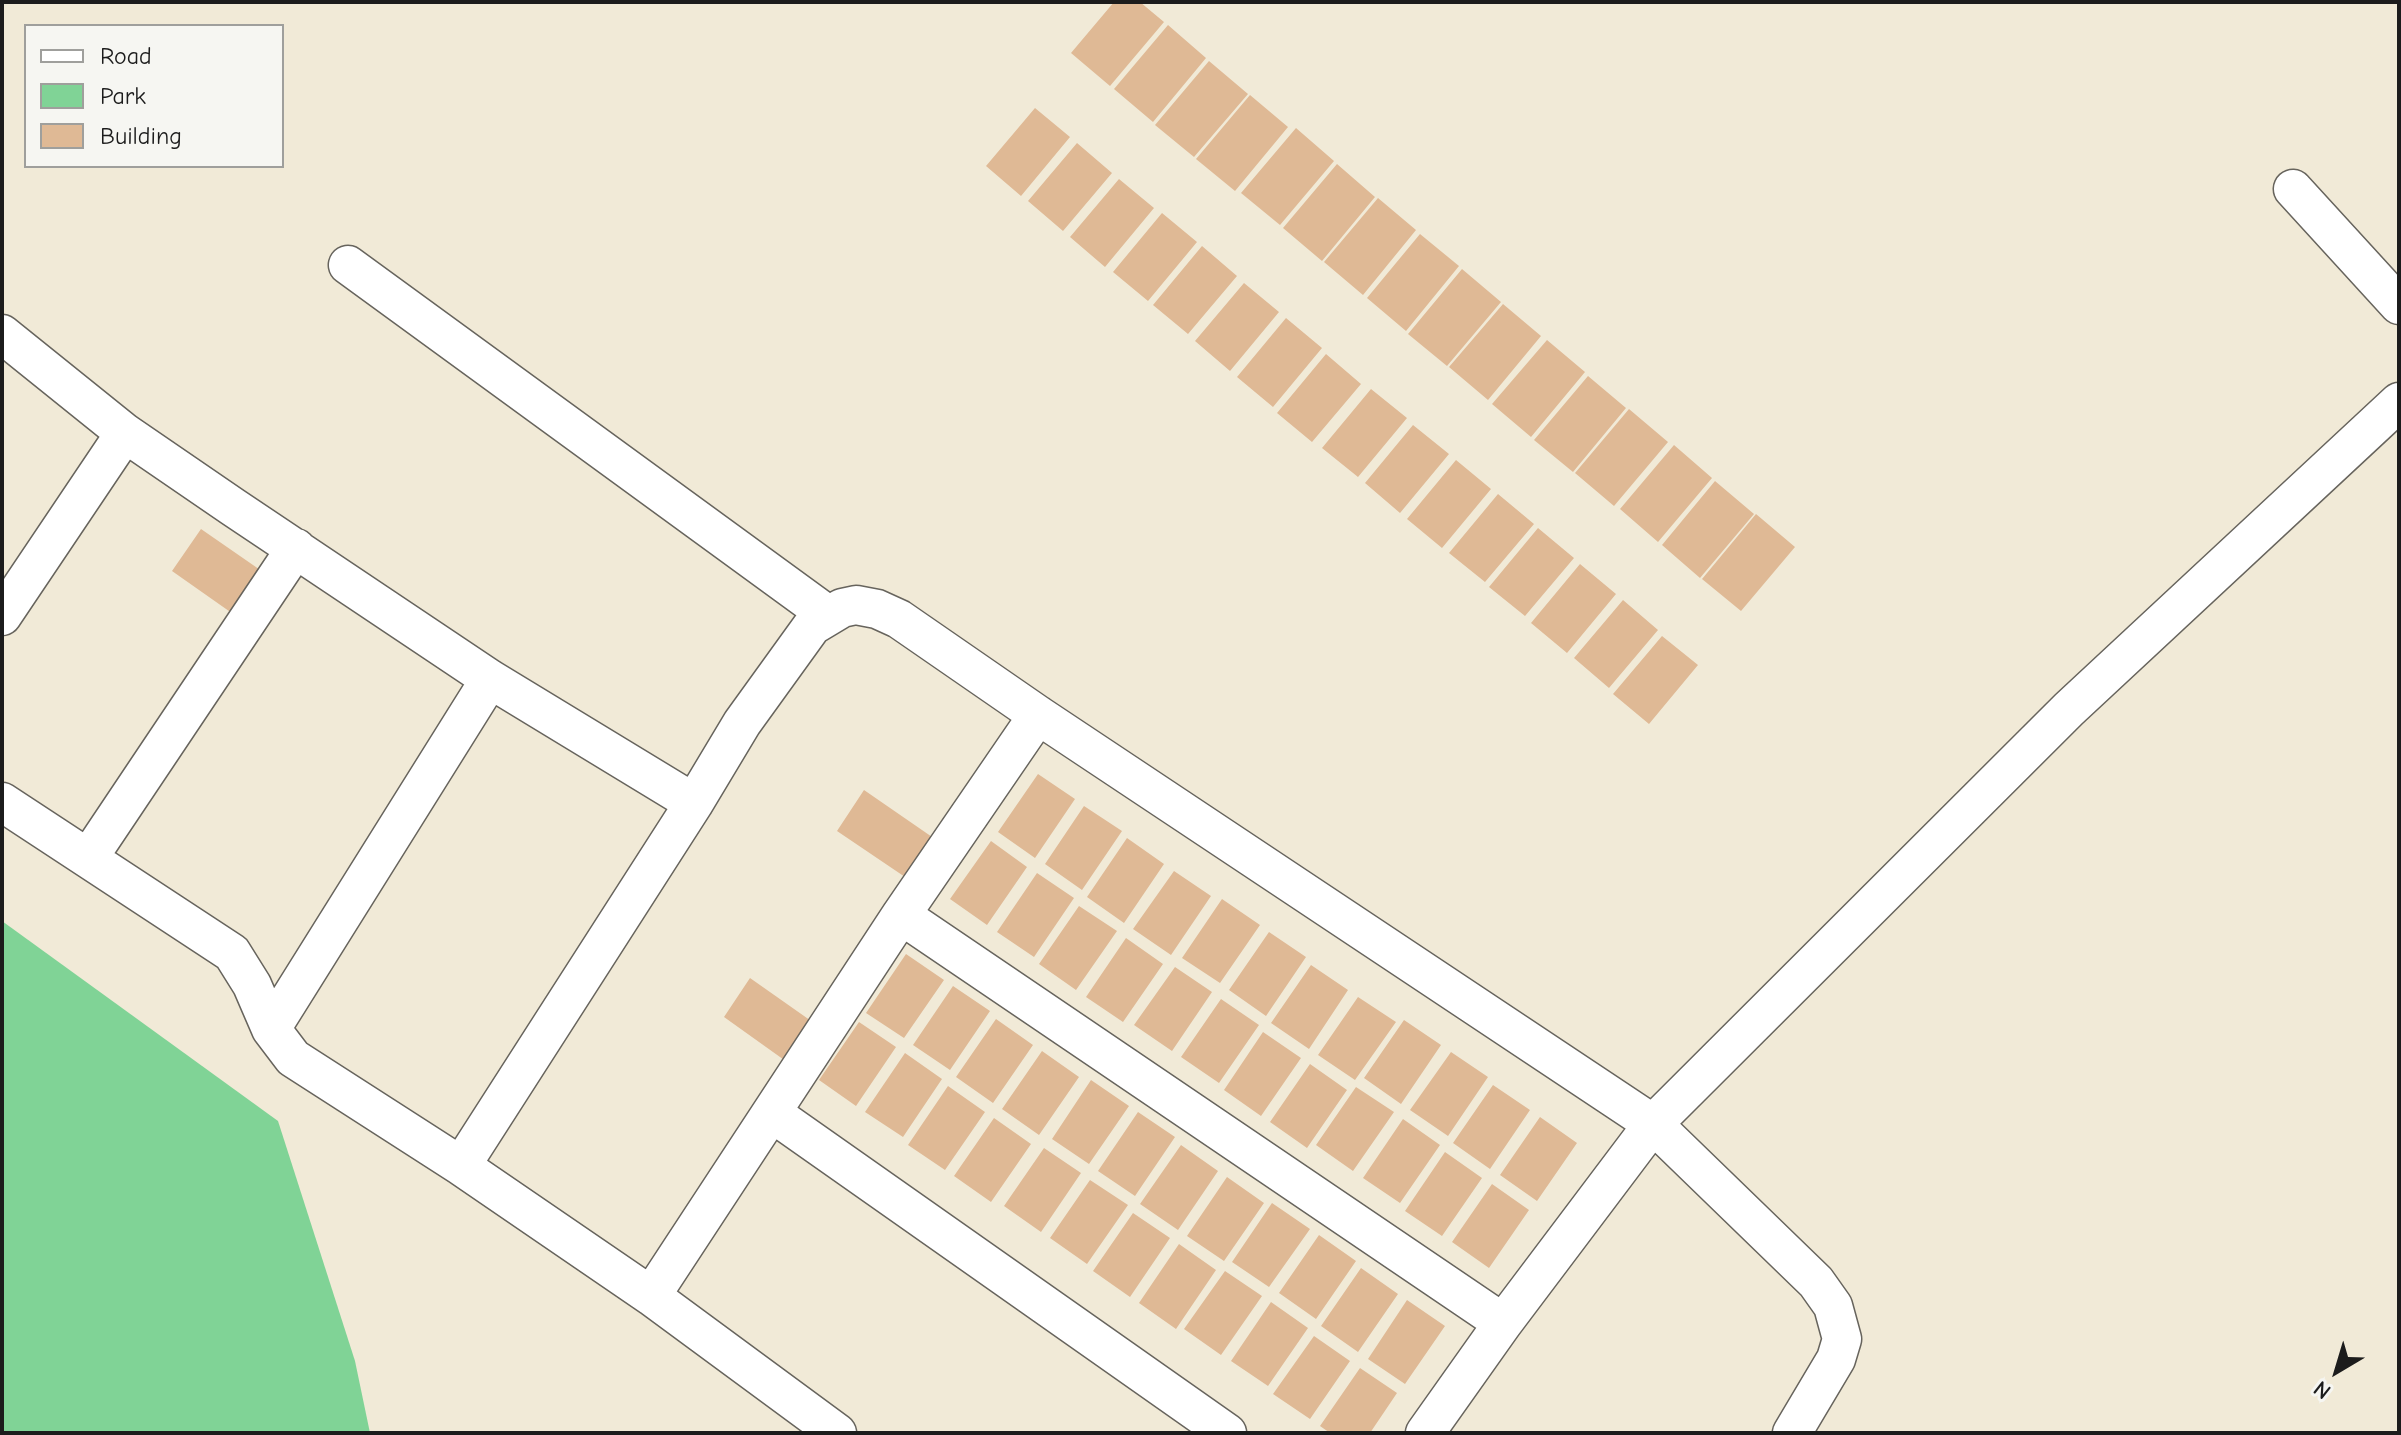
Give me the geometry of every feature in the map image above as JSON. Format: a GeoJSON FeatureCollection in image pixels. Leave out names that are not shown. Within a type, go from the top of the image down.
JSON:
{"type":"FeatureCollection","features":[{"type":"Feature","properties":{"kind":"street"},"geometry":{"type":"LineString","coordinates":[[2293,189],[2399,305]]}},
{"type":"Feature","properties":{"kind":"street"},"geometry":{"type":"LineString","coordinates":[[348,265],[828,615]]}},
{"type":"Feature","properties":{"kind":"street"},"geometry":{"type":"LineString","coordinates":[[2,334],[125,433],[490,679],[694,803]]}},
{"type":"Feature","properties":{"kind":"street"},"geometry":{"type":"LineString","coordinates":[[1425,1433],[1503,1323],[1653,1124],[2069,709],[2399,402]]}},
{"type":"Feature","properties":{"kind":"street"},"geometry":{"type":"LineString","coordinates":[[2,616],[125,433]]}},
{"type":"Feature","properties":{"kind":"street"},"geometry":{"type":"LineString","coordinates":[[89,857],[296,548]]}},
{"type":"Feature","properties":{"kind":"street"},"geometry":{"type":"LineString","coordinates":[[461,1166],[742,723],[812,626],[828,615],[856,605],[877,609],[899,619],[1038,715],[1653,1124],[1816,1282],[1833,1306],[1842,1339],[1836,1359],[1792,1433]]}},
{"type":"Feature","properties":{"kind":"street"},"geometry":{"type":"LineString","coordinates":[[271,1029],[490,679]]}},
{"type":"Feature","properties":{"kind":"street"},"geometry":{"type":"LineString","coordinates":[[651,1296],[901,915],[1038,715]]}},
{"type":"Feature","properties":{"kind":"street"},"geometry":{"type":"LineString","coordinates":[[2,802],[232,953],[252,985],[271,1029],[293,1058],[461,1166],[651,1296],[837,1433]]}},
{"type":"Feature","properties":{"kind":"street"},"geometry":{"type":"LineString","coordinates":[[901,915],[1503,1323]]}},
{"type":"Feature","properties":{"kind":"street"},"geometry":{"type":"LineString","coordinates":[[772,1113],[1227,1433]]}},
{"type":"Feature","properties":{"kind":"green space"},"geometry":{"type":"Polygon","coordinates":[[[2,921],[278,1121],[355,1361],[370,1433],[2,1433],[2,921]]]}},
{"type":"Feature","properties":{"kind":"building"},"geometry":{"type":"Polygon","coordinates":[[[1114,2],[1140,2],[1164,22],[1110,86],[1071,53],[1114,2]]]}},
{"type":"Feature","properties":{"kind":"building"},"geometry":{"type":"Polygon","coordinates":[[[1168,25],[1206,58],[1153,122],[1114,89],[1168,25]]]}},
{"type":"Feature","properties":{"kind":"building"},"geometry":{"type":"Polygon","coordinates":[[[1209,61],[1248,94],[1194,157],[1155,125],[1209,61]]]}},
{"type":"Feature","properties":{"kind":"building"},"geometry":{"type":"Polygon","coordinates":[[[1250,95],[1288,127],[1235,191],[1196,159],[1250,95]]]}},
{"type":"Feature","properties":{"kind":"building"},"geometry":{"type":"Polygon","coordinates":[[[1035,108],[1070,137],[1021,196],[986,166],[1035,108]]]}},
{"type":"Feature","properties":{"kind":"building"},"geometry":{"type":"Polygon","coordinates":[[[1296,128],[1334,161],[1280,225],[1241,193],[1296,128]]]}},
{"type":"Feature","properties":{"kind":"building"},"geometry":{"type":"Polygon","coordinates":[[[1077,143],[1112,173],[1063,231],[1028,201],[1077,143]]]}},
{"type":"Feature","properties":{"kind":"building"},"geometry":{"type":"Polygon","coordinates":[[[1337,164],[1375,197],[1322,261],[1283,228],[1337,164]]]}},
{"type":"Feature","properties":{"kind":"building"},"geometry":{"type":"Polygon","coordinates":[[[1119,179],[1154,208],[1105,267],[1070,237],[1119,179]]]}},
{"type":"Feature","properties":{"kind":"building"},"geometry":{"type":"Polygon","coordinates":[[[1378,198],[1416,230],[1363,295],[1324,262],[1378,198]]]}},
{"type":"Feature","properties":{"kind":"building"},"geometry":{"type":"Polygon","coordinates":[[[1162,213],[1197,242],[1148,301],[1113,272],[1162,213]]]}},
{"type":"Feature","properties":{"kind":"building"},"geometry":{"type":"Polygon","coordinates":[[[1420,234],[1459,266],[1406,331],[1367,298],[1420,234]]]}},
{"type":"Feature","properties":{"kind":"building"},"geometry":{"type":"Polygon","coordinates":[[[1202,246],[1237,276],[1188,334],[1153,305],[1202,246]]]}},
{"type":"Feature","properties":{"kind":"building"},"geometry":{"type":"Polygon","coordinates":[[[1462,269],[1501,302],[1447,366],[1408,334],[1462,269]]]}},
{"type":"Feature","properties":{"kind":"building"},"geometry":{"type":"Polygon","coordinates":[[[1244,283],[1279,312],[1230,371],[1195,341],[1244,283]]]}},
{"type":"Feature","properties":{"kind":"building"},"geometry":{"type":"Polygon","coordinates":[[[1503,304],[1541,336],[1488,400],[1449,367],[1503,304]]]}},
{"type":"Feature","properties":{"kind":"building"},"geometry":{"type":"Polygon","coordinates":[[[1286,318],[1322,348],[1273,407],[1237,377],[1286,318]]]}},
{"type":"Feature","properties":{"kind":"building"},"geometry":{"type":"Polygon","coordinates":[[[1547,340],[1585,372],[1531,437],[1492,404],[1547,340]]]}},
{"type":"Feature","properties":{"kind":"building"},"geometry":{"type":"Polygon","coordinates":[[[1326,354],[1361,384],[1312,442],[1277,413],[1326,354]]]}},
{"type":"Feature","properties":{"kind":"building"},"geometry":{"type":"Polygon","coordinates":[[[1588,376],[1626,408],[1573,472],[1534,440],[1588,376]]]}},
{"type":"Feature","properties":{"kind":"building"},"geometry":{"type":"Polygon","coordinates":[[[1371,389],[1407,418],[1358,477],[1322,448],[1371,389]]]}},
{"type":"Feature","properties":{"kind":"building"},"geometry":{"type":"Polygon","coordinates":[[[1629,409],[1668,442],[1614,506],[1575,473],[1629,409]]]}},
{"type":"Feature","properties":{"kind":"building"},"geometry":{"type":"Polygon","coordinates":[[[1413,425],[1449,454],[1400,513],[1365,483],[1413,425]]]}},
{"type":"Feature","properties":{"kind":"building"},"geometry":{"type":"Polygon","coordinates":[[[1674,445],[1712,478],[1658,542],[1620,509],[1674,445]]]}},
{"type":"Feature","properties":{"kind":"building"},"geometry":{"type":"Polygon","coordinates":[[[1456,460],[1491,489],[1442,548],[1407,519],[1456,460]]]}},
{"type":"Feature","properties":{"kind":"building"},"geometry":{"type":"Polygon","coordinates":[[[1715,481],[1754,514],[1700,578],[1662,545],[1715,481]]]}},
{"type":"Feature","properties":{"kind":"building"},"geometry":{"type":"Polygon","coordinates":[[[1498,494],[1534,524],[1485,582],[1449,553],[1498,494]]]}},
{"type":"Feature","properties":{"kind":"building"},"geometry":{"type":"Polygon","coordinates":[[[1756,514],[1795,547],[1741,611],[1702,579],[1756,514]]]}},
{"type":"Feature","properties":{"kind":"building"},"geometry":{"type":"Polygon","coordinates":[[[1538,528],[1574,558],[1525,616],[1489,587],[1538,528]]]}},
{"type":"Feature","properties":{"kind":"building"},"geometry":{"type":"Polygon","coordinates":[[[201,529],[266,574],[236,616],[172,571],[201,529]]]}},
{"type":"Feature","properties":{"kind":"building"},"geometry":{"type":"Polygon","coordinates":[[[1580,564],[1616,594],[1567,653],[1531,623],[1580,564]]]}},
{"type":"Feature","properties":{"kind":"building"},"geometry":{"type":"Polygon","coordinates":[[[1623,600],[1658,630],[1609,688],[1574,658],[1623,600]]]}},
{"type":"Feature","properties":{"kind":"building"},"geometry":{"type":"Polygon","coordinates":[[[1662,636],[1698,665],[1649,724],[1613,694],[1662,636]]]}},
{"type":"Feature","properties":{"kind":"building"},"geometry":{"type":"Polygon","coordinates":[[[1038,774],[1075,799],[1035,858],[998,832],[1038,774]]]}},
{"type":"Feature","properties":{"kind":"building"},"geometry":{"type":"Polygon","coordinates":[[[864,790],[935,839],[908,879],[837,831],[864,790]]]}},
{"type":"Feature","properties":{"kind":"building"},"geometry":{"type":"Polygon","coordinates":[[[1084,806],[1122,831],[1082,890],[1045,864],[1084,806]]]}},
{"type":"Feature","properties":{"kind":"building"},"geometry":{"type":"Polygon","coordinates":[[[1127,838],[1164,864],[1124,923],[1087,897],[1127,838]]]}},
{"type":"Feature","properties":{"kind":"building"},"geometry":{"type":"Polygon","coordinates":[[[991,841],[1027,867],[987,925],[950,899],[991,841]]]}},
{"type":"Feature","properties":{"kind":"building"},"geometry":{"type":"Polygon","coordinates":[[[1174,871],[1211,896],[1171,955],[1133,929],[1174,871]]]}},
{"type":"Feature","properties":{"kind":"building"},"geometry":{"type":"Polygon","coordinates":[[[1037,873],[1074,898],[1034,957],[997,932],[1037,873]]]}},
{"type":"Feature","properties":{"kind":"building"},"geometry":{"type":"Polygon","coordinates":[[[1222,899],[1260,925],[1220,983],[1182,958],[1222,899]]]}},
{"type":"Feature","properties":{"kind":"building"},"geometry":{"type":"Polygon","coordinates":[[[1079,906],[1117,931],[1076,990],[1039,964],[1079,906]]]}},
{"type":"Feature","properties":{"kind":"building"},"geometry":{"type":"Polygon","coordinates":[[[1269,932],[1306,957],[1266,1016],[1229,990],[1269,932]]]}},
{"type":"Feature","properties":{"kind":"building"},"geometry":{"type":"Polygon","coordinates":[[[1126,938],[1163,964],[1123,1022],[1086,997],[1126,938]]]}},
{"type":"Feature","properties":{"kind":"building"},"geometry":{"type":"Polygon","coordinates":[[[906,954],[944,980],[904,1038],[866,1013],[906,954]]]}},
{"type":"Feature","properties":{"kind":"building"},"geometry":{"type":"Polygon","coordinates":[[[1311,965],[1348,990],[1309,1049],[1271,1023],[1311,965]]]}},
{"type":"Feature","properties":{"kind":"building"},"geometry":{"type":"Polygon","coordinates":[[[1175,967],[1212,992],[1172,1051],[1134,1025],[1175,967]]]}},
{"type":"Feature","properties":{"kind":"building"},"geometry":{"type":"Polygon","coordinates":[[[750,978],[814,1023],[787,1062],[724,1017],[750,978]]]}},
{"type":"Feature","properties":{"kind":"building"},"geometry":{"type":"Polygon","coordinates":[[[953,986],[990,1011],[950,1070],[913,1045],[953,986]]]}},
{"type":"Feature","properties":{"kind":"building"},"geometry":{"type":"Polygon","coordinates":[[[1358,997],[1396,1022],[1355,1080],[1318,1055],[1358,997]]]}},
{"type":"Feature","properties":{"kind":"building"},"geometry":{"type":"Polygon","coordinates":[[[1221,999],[1259,1025],[1219,1083],[1181,1057],[1221,999]]]}},
{"type":"Feature","properties":{"kind":"building"},"geometry":{"type":"Polygon","coordinates":[[[996,1019],[1033,1045],[993,1103],[956,1077],[996,1019]]]}},
{"type":"Feature","properties":{"kind":"building"},"geometry":{"type":"Polygon","coordinates":[[[1404,1020],[1441,1045],[1401,1104],[1364,1078],[1404,1020]]]}},
{"type":"Feature","properties":{"kind":"building"},"geometry":{"type":"Polygon","coordinates":[[[859,1022],[896,1047],[856,1106],[819,1080],[859,1022]]]}},
{"type":"Feature","properties":{"kind":"building"},"geometry":{"type":"Polygon","coordinates":[[[1263,1032],[1301,1058],[1261,1116],[1224,1090],[1263,1032]]]}},
{"type":"Feature","properties":{"kind":"building"},"geometry":{"type":"Polygon","coordinates":[[[1042,1051],[1079,1077],[1039,1135],[1002,1109],[1042,1051]]]}},
{"type":"Feature","properties":{"kind":"building"},"geometry":{"type":"Polygon","coordinates":[[[1451,1052],[1488,1077],[1448,1136],[1410,1110],[1451,1052]]]}},
{"type":"Feature","properties":{"kind":"building"},"geometry":{"type":"Polygon","coordinates":[[[905,1053],[942,1079],[903,1137],[865,1112],[905,1053]]]}},
{"type":"Feature","properties":{"kind":"building"},"geometry":{"type":"Polygon","coordinates":[[[1310,1064],[1347,1090],[1307,1148],[1270,1122],[1310,1064]]]}},
{"type":"Feature","properties":{"kind":"building"},"geometry":{"type":"Polygon","coordinates":[[[1091,1080],[1129,1106],[1089,1164],[1052,1139],[1091,1080]]]}},
{"type":"Feature","properties":{"kind":"building"},"geometry":{"type":"Polygon","coordinates":[[[1493,1085],[1530,1110],[1490,1169],[1453,1143],[1493,1085]]]}},
{"type":"Feature","properties":{"kind":"building"},"geometry":{"type":"Polygon","coordinates":[[[948,1086],[985,1112],[945,1170],[908,1145],[948,1086]]]}},
{"type":"Feature","properties":{"kind":"building"},"geometry":{"type":"Polygon","coordinates":[[[1356,1087],[1394,1112],[1353,1171],[1316,1145],[1356,1087]]]}},
{"type":"Feature","properties":{"kind":"building"},"geometry":{"type":"Polygon","coordinates":[[[1138,1112],[1175,1137],[1135,1196],[1098,1171],[1138,1112]]]}},
{"type":"Feature","properties":{"kind":"building"},"geometry":{"type":"Polygon","coordinates":[[[1540,1117],[1577,1143],[1537,1201],[1500,1175],[1540,1117]]]}},
{"type":"Feature","properties":{"kind":"building"},"geometry":{"type":"Polygon","coordinates":[[[994,1118],[1031,1144],[991,1202],[954,1176],[994,1118]]]}},
{"type":"Feature","properties":{"kind":"building"},"geometry":{"type":"Polygon","coordinates":[[[1403,1119],[1440,1145],[1400,1203],[1363,1178],[1403,1119]]]}},
{"type":"Feature","properties":{"kind":"building"},"geometry":{"type":"Polygon","coordinates":[[[1181,1145],[1218,1171],[1178,1230],[1140,1204],[1181,1145]]]}},
{"type":"Feature","properties":{"kind":"building"},"geometry":{"type":"Polygon","coordinates":[[[1044,1148],[1081,1173],[1041,1232],[1004,1206],[1044,1148]]]}},
{"type":"Feature","properties":{"kind":"building"},"geometry":{"type":"Polygon","coordinates":[[[1445,1152],[1482,1178],[1442,1236],[1405,1211],[1445,1152]]]}},
{"type":"Feature","properties":{"kind":"building"},"geometry":{"type":"Polygon","coordinates":[[[1227,1177],[1264,1203],[1224,1261],[1187,1236],[1227,1177]]]}},
{"type":"Feature","properties":{"kind":"building"},"geometry":{"type":"Polygon","coordinates":[[[1090,1180],[1128,1205],[1087,1264],[1050,1238],[1090,1180]]]}},
{"type":"Feature","properties":{"kind":"building"},"geometry":{"type":"Polygon","coordinates":[[[1492,1184],[1529,1210],[1489,1268],[1452,1242],[1492,1184]]]}},
{"type":"Feature","properties":{"kind":"building"},"geometry":{"type":"Polygon","coordinates":[[[1272,1203],[1310,1229],[1269,1287],[1232,1262],[1272,1203]]]}},
{"type":"Feature","properties":{"kind":"building"},"geometry":{"type":"Polygon","coordinates":[[[1133,1213],[1170,1238],[1130,1297],[1093,1271],[1133,1213]]]}},
{"type":"Feature","properties":{"kind":"building"},"geometry":{"type":"Polygon","coordinates":[[[1319,1235],[1356,1261],[1316,1319],[1279,1293],[1319,1235]]]}},
{"type":"Feature","properties":{"kind":"building"},"geometry":{"type":"Polygon","coordinates":[[[1179,1244],[1216,1270],[1176,1329],[1139,1303],[1179,1244]]]}},
{"type":"Feature","properties":{"kind":"building"},"geometry":{"type":"Polygon","coordinates":[[[1361,1268],[1398,1294],[1358,1352],[1321,1326],[1361,1268]]]}},
{"type":"Feature","properties":{"kind":"building"},"geometry":{"type":"Polygon","coordinates":[[[1225,1271],[1262,1296],[1221,1355],[1184,1329],[1225,1271]]]}},
{"type":"Feature","properties":{"kind":"building"},"geometry":{"type":"Polygon","coordinates":[[[1407,1300],[1445,1326],[1405,1384],[1368,1359],[1407,1300]]]}},
{"type":"Feature","properties":{"kind":"building"},"geometry":{"type":"Polygon","coordinates":[[[1271,1302],[1308,1328],[1268,1386],[1231,1361],[1271,1302]]]}},
{"type":"Feature","properties":{"kind":"building"},"geometry":{"type":"Polygon","coordinates":[[[1314,1336],[1350,1361],[1310,1419],[1273,1394],[1314,1336]]]}},
{"type":"Feature","properties":{"kind":"building"},"geometry":{"type":"Polygon","coordinates":[[[1360,1368],[1397,1393],[1370,1433],[1330,1433],[1320,1426],[1360,1368]]]}}]}
